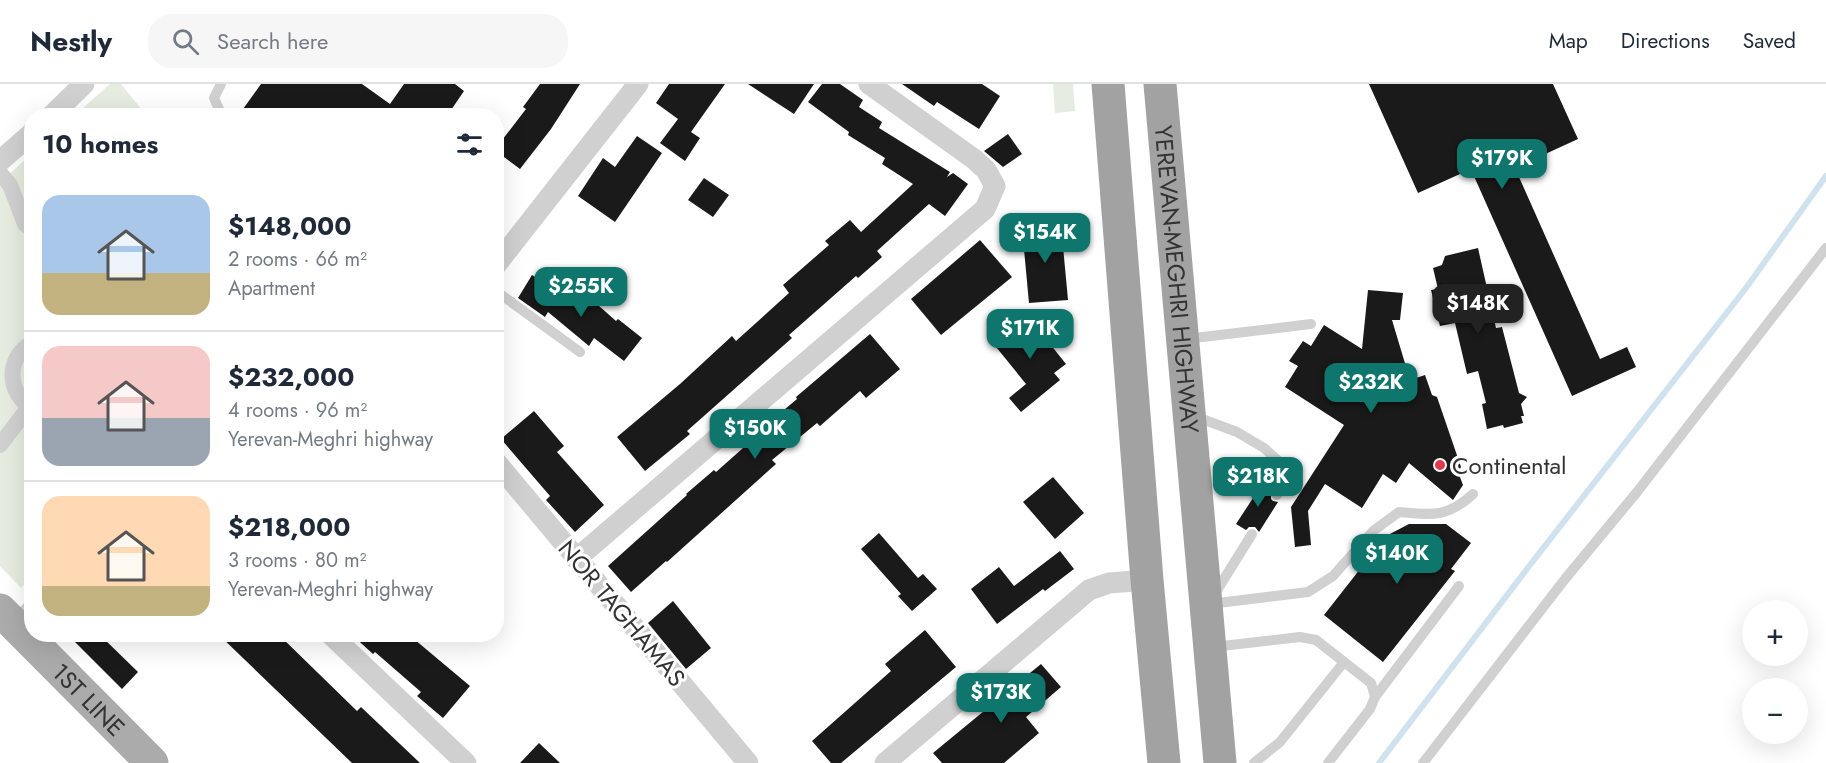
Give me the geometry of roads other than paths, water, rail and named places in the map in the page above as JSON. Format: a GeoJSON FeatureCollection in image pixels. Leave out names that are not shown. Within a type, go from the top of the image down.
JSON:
{"type":"FeatureCollection","features":[{"type":"Feature","properties":{"kind":"highway"},"geometry":{"type":"LineString","coordinates":[[1108,84],[1164,763]]}},
{"type":"Feature","properties":{"kind":"highway","name":"YEREVAN-MEGHRI HIGHWAY"},"geometry":{"type":"LineString","coordinates":[[1160,84],[1220,763]]}},
{"type":"Feature","properties":{"kind":"main road","name":"1ST LINE"},"geometry":{"type":"LineString","coordinates":[[41,642],[152,763]]}},
{"type":"Feature","properties":{"kind":"street"},"geometry":{"type":"LineString","coordinates":[[59,108],[84,84]]}},
{"type":"Feature","properties":{"kind":"street"},"geometry":{"type":"LineString","coordinates":[[504,255],[638,84]]}},
{"type":"Feature","properties":{"kind":"street"},"geometry":{"type":"LineString","coordinates":[[576,559],[985,209],[995,186],[986,170],[975,159],[868,84]]}},
{"type":"Feature","properties":{"kind":"street"},"geometry":{"type":"LineString","coordinates":[[0,160],[24,140]]}},
{"type":"Feature","properties":{"kind":"street"},"geometry":{"type":"LineString","coordinates":[[0,172],[10,185],[24,222]]}},
{"type":"Feature","properties":{"kind":"street"},"geometry":{"type":"LineString","coordinates":[[24,349],[19,353],[14,364],[12,376],[14,388],[24,403]]}},
{"type":"Feature","properties":{"kind":"street"},"geometry":{"type":"LineString","coordinates":[[0,445],[24,415]]}},
{"type":"Feature","properties":{"kind":"street","name":"NOR TAGHAMAS"},"geometry":{"type":"LineString","coordinates":[[504,472],[748,763]]}},
{"type":"Feature","properties":{"kind":"street"},"geometry":{"type":"LineString","coordinates":[[885,763],[1089,590],[1109,582],[1148,580]]}},
{"type":"Feature","properties":{"kind":"street"},"geometry":{"type":"LineString","coordinates":[[338,642],[466,763]]}},
{"type":"Feature","properties":{"kind":"lane"},"geometry":{"type":"LineString","coordinates":[[218,108],[214,98],[221,84]]}},
{"type":"Feature","properties":{"kind":"lane"},"geometry":{"type":"LineString","coordinates":[[1423,763],[1826,248]]}},
{"type":"Feature","properties":{"kind":"lane"},"geometry":{"type":"LineString","coordinates":[[504,297],[580,352]]}},
{"type":"Feature","properties":{"kind":"lane"},"geometry":{"type":"LineString","coordinates":[[1183,339],[1311,324]]}},
{"type":"Feature","properties":{"kind":"lane"},"geometry":{"type":"LineString","coordinates":[[1190,414],[1238,432],[1264,448],[1282,464],[1285,483],[1277,495]]}},
{"type":"Feature","properties":{"kind":"lane"},"geometry":{"type":"LineString","coordinates":[[1207,605],[1308,592],[1333,576],[1373,531],[1399,512],[1437,515],[1463,503],[1473,494]]}},
{"type":"Feature","properties":{"kind":"lane"},"geometry":{"type":"LineString","coordinates":[[1207,605],[1252,534]]}},
{"type":"Feature","properties":{"kind":"lane"},"geometry":{"type":"LineString","coordinates":[[1328,763],[1459,586]]}},
{"type":"Feature","properties":{"kind":"lane"},"geometry":{"type":"LineString","coordinates":[[1210,648],[1300,637],[1316,640],[1371,683],[1375,697]]}},
{"type":"Feature","properties":{"kind":"lane"},"geometry":{"type":"LineString","coordinates":[[1254,763],[1280,742],[1344,662]]}},
{"type":"Feature","properties":{"kind":"waterway"},"geometry":{"type":"LineString","coordinates":[[1379,763],[1746,288],[1826,176]]}},
{"type":"Feature","properties":{"kind":"place","name":"Continental"},"geometry":{"type":"Point","coordinates":[1440,465]}}]}
